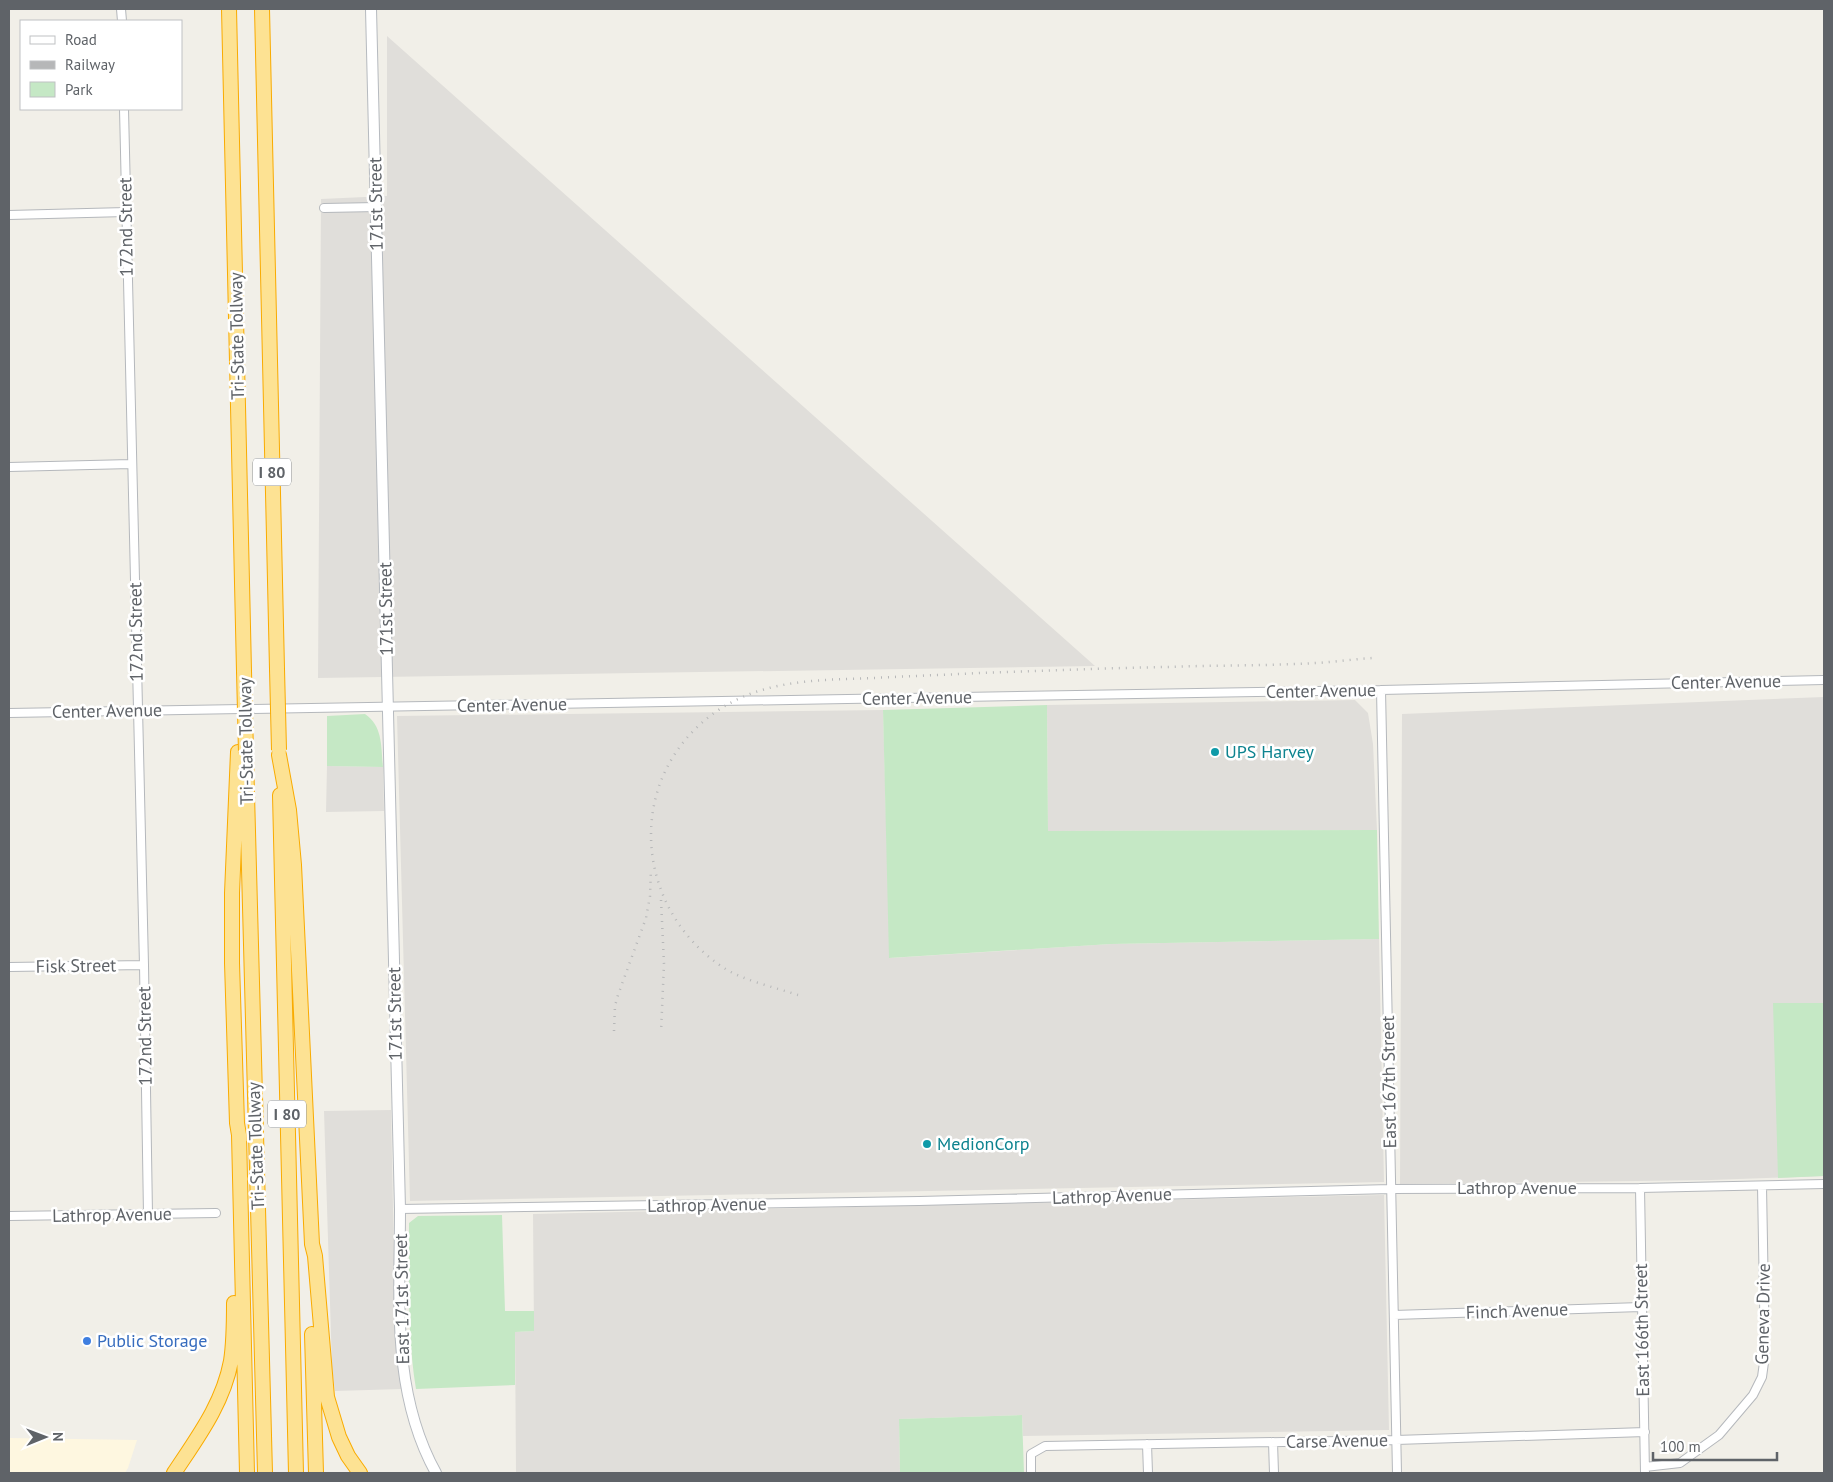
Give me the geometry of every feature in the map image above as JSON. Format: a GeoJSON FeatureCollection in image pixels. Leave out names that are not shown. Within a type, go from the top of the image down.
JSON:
{"type":"FeatureCollection","features":[{"type":"Feature","properties":{"kind":"highway","name":"Tri-State Tollway"},"geometry":{"type":"LineString","coordinates":[[229,9],[244,674],[242,753],[265,1473]]}},
{"type":"Feature","properties":{"kind":"highway","name":"Tri-State Tollway"},"geometry":{"type":"LineString","coordinates":[[262,9],[296,1473]]}},
{"type":"Feature","properties":{"kind":"highway"},"geometry":{"type":"LineString","coordinates":[[242,753],[232,920],[247,1473]]}},
{"type":"Feature","properties":{"kind":"highway"},"geometry":{"type":"LineString","coordinates":[[279,753],[289,810],[294,865],[312,1244],[315,1256],[326,1397],[339,1437],[348,1456],[360,1473]]}},
{"type":"Feature","properties":{"kind":"highway"},"geometry":{"type":"LineString","coordinates":[[174,1473],[214,1410],[224,1387],[231,1361],[234,1333],[235,1136],[237,1123]]}},
{"type":"Feature","properties":{"kind":"highway"},"geometry":{"type":"LineString","coordinates":[[312,1244],[309,1257],[316,1473]]}},
{"type":"Feature","properties":{"kind":"street","name":"171st Street"},"geometry":{"type":"LineString","coordinates":[[371,9],[400,1209]]}},
{"type":"Feature","properties":{"kind":"street","name":"172nd Street"},"geometry":{"type":"LineString","coordinates":[[124,110],[148,1214]]}},
{"type":"Feature","properties":{"kind":"street"},"geometry":{"type":"LineString","coordinates":[[324,208],[376,206]]}},
{"type":"Feature","properties":{"kind":"street"},"geometry":{"type":"LineString","coordinates":[[9,215],[126,212]]}},
{"type":"Feature","properties":{"kind":"street"},"geometry":{"type":"LineString","coordinates":[[9,467],[131,464]]}},
{"type":"Feature","properties":{"kind":"street","name":"Center Avenue"},"geometry":{"type":"LineString","coordinates":[[9,713],[1381,690],[1824,680]]}},
{"type":"Feature","properties":{"kind":"street","name":"East 167th Street"},"geometry":{"type":"LineString","coordinates":[[1381,690],[1397,1473]]}},
{"type":"Feature","properties":{"kind":"street","name":"Fisk Street"},"geometry":{"type":"LineString","coordinates":[[9,967],[144,965]]}},
{"type":"Feature","properties":{"kind":"street","name":"Lathrop Avenue"},"geometry":{"type":"LineString","coordinates":[[400,1209],[919,1201],[1391,1189],[1640,1188],[1824,1184]]}},
{"type":"Feature","properties":{"kind":"street","name":"Geneva Drive"},"geometry":{"type":"LineString","coordinates":[[1645,1470],[1680,1464],[1719,1434],[1754,1395],[1762,1377],[1765,1355],[1762,1186]]}},
{"type":"Feature","properties":{"kind":"street","name":"East 166th Street"},"geometry":{"type":"LineString","coordinates":[[1640,1188],[1645,1470]]}},
{"type":"Feature","properties":{"kind":"street","name":"East 171st Street"},"geometry":{"type":"LineString","coordinates":[[400,1209],[400,1345],[404,1380],[415,1424],[436,1473]]}},
{"type":"Feature","properties":{"kind":"street","name":"Lathrop Avenue"},"geometry":{"type":"LineString","coordinates":[[9,1216],[216,1213]]}},
{"type":"Feature","properties":{"kind":"street","name":"Finch Avenue"},"geometry":{"type":"LineString","coordinates":[[1394,1315],[1641,1307]]}},
{"type":"Feature","properties":{"kind":"street","name":"Carse Avenue"},"geometry":{"type":"LineString","coordinates":[[1031,1473],[1031,1454],[1045,1446],[1396,1440],[1645,1432]]}},
{"type":"Feature","properties":{"kind":"street"},"geometry":{"type":"LineString","coordinates":[[1273,1442],[1274,1473]]}},
{"type":"Feature","properties":{"kind":"street"},"geometry":{"type":"LineString","coordinates":[[1147,1444],[1148,1473]]}},
{"type":"Feature","properties":{"kind":"shaded area"},"geometry":{"type":"Polygon","coordinates":[[[387,36],[1095,666],[318,678],[321,199],[387,196],[387,36]]]}},
{"type":"Feature","properties":{"kind":"shaded area"},"geometry":{"type":"Polygon","coordinates":[[[1824,697],[1824,1176],[1711,1180],[1400,1184],[1402,714],[1824,697]]]}},
{"type":"Feature","properties":{"kind":"shaded area"},"geometry":{"type":"Polygon","coordinates":[[[1355,700],[1368,713],[1373,744],[1377,830],[1048,831],[1047,705],[1355,700]]]}},
{"type":"Feature","properties":{"kind":"shaded area"},"geometry":{"type":"Polygon","coordinates":[[[883,710],[890,958],[1111,944],[1379,939],[1384,1182],[410,1201],[397,716],[883,710]]]}},
{"type":"Feature","properties":{"kind":"shaded area"},"geometry":{"type":"Polygon","coordinates":[[[327,766],[383,767],[384,811],[326,812],[327,766]]]}},
{"type":"Feature","properties":{"kind":"shaded area"},"geometry":{"type":"Polygon","coordinates":[[[391,1110],[396,1355],[402,1389],[335,1391],[332,1367],[324,1111],[391,1110]]]}},
{"type":"Feature","properties":{"kind":"shaded area"},"geometry":{"type":"Polygon","coordinates":[[[1384,1195],[1389,1430],[1023,1436],[1022,1415],[899,1419],[900,1473],[516,1473],[515,1332],[534,1331],[533,1214],[1384,1195]]]}},
{"type":"Feature","properties":{"kind":"shaded area"},"geometry":{"type":"Polygon","coordinates":[[[9,1438],[137,1440],[125,1473],[9,1473],[9,1438]]]}},
{"type":"Feature","properties":{"kind":"green space"},"geometry":{"type":"Polygon","coordinates":[[[1047,705],[1048,831],[1377,830],[1379,939],[1111,944],[889,958],[883,710],[1047,705]]]}},
{"type":"Feature","properties":{"kind":"green space"},"geometry":{"type":"Polygon","coordinates":[[[365,714],[371,719],[378,731],[383,767],[327,766],[327,716],[365,714]]]}},
{"type":"Feature","properties":{"kind":"green space"},"geometry":{"type":"Polygon","coordinates":[[[1773,1003],[1824,1003],[1824,1176],[1778,1178],[1773,1003]]]}},
{"type":"Feature","properties":{"kind":"green space"},"geometry":{"type":"Polygon","coordinates":[[[502,1215],[505,1311],[534,1311],[534,1331],[515,1332],[515,1385],[416,1389],[410,1327],[409,1223],[418,1216],[502,1215]]]}},
{"type":"Feature","properties":{"kind":"green space"},"geometry":{"type":"Polygon","coordinates":[[[1022,1415],[1024,1473],[900,1473],[899,1419],[1022,1415]]]}},
{"type":"Feature","properties":{"kind":"railway"},"geometry":{"type":"LineString","coordinates":[[798,995],[750,980],[724,968],[693,942],[671,912],[657,877],[651,841],[654,805],[666,770],[687,738],[717,711],[735,700],[773,687],[833,679],[1186,666],[1298,664],[1373,658]]}},
{"type":"Feature","properties":{"kind":"railway"},"geometry":{"type":"LineString","coordinates":[[614,1031],[615,1006],[618,995],[646,918],[650,896],[651,869]]}},
{"type":"Feature","properties":{"kind":"railway"},"geometry":{"type":"LineString","coordinates":[[661,900],[664,964],[661,1032]]}},
{"type":"Feature","properties":{"kind":"place","name":"UPS Harvey"},"geometry":{"type":"Point","coordinates":[1215,752]}},
{"type":"Feature","properties":{"kind":"place","name":"MedionCorp"},"geometry":{"type":"Point","coordinates":[927,1144]}},
{"type":"Feature","properties":{"kind":"place","name":"Public Storage"},"geometry":{"type":"Point","coordinates":[87,1341]}}]}
